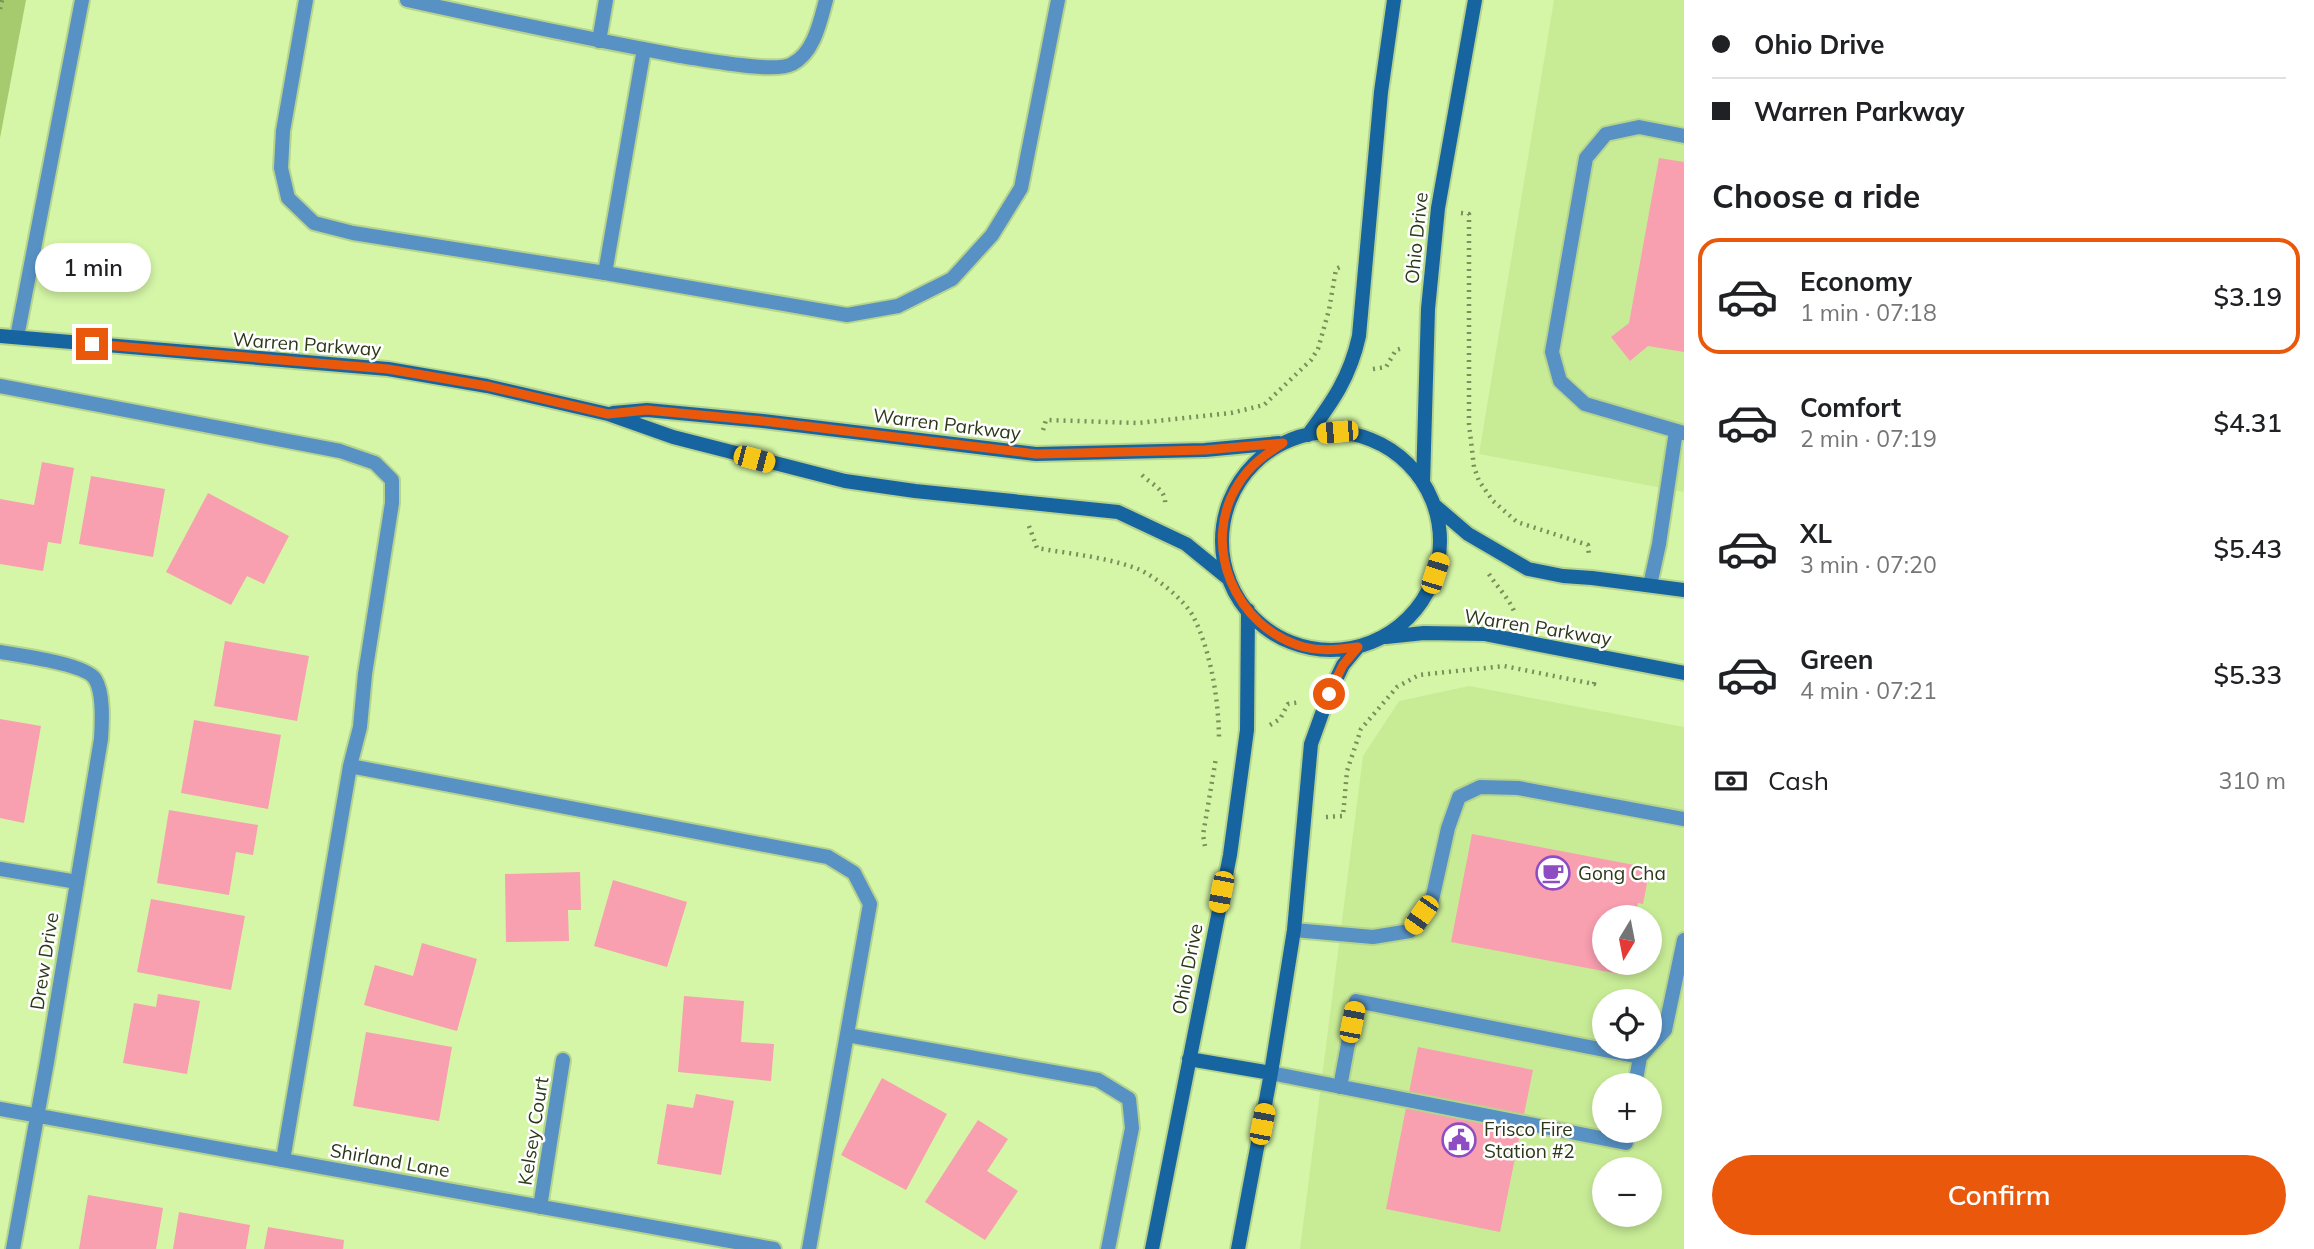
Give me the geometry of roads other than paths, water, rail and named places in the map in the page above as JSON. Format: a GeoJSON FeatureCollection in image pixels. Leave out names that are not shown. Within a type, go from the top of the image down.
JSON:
{"type":"FeatureCollection","features":[{"type":"Feature","properties":{"kind":"main road"},"geometry":{"type":"LineString","coordinates":[[1308,435],[1353,363],[1359,336],[1380,106],[1394,0]]}},
{"type":"Feature","properties":{"kind":"main road","name":"Ohio Drive"},"geometry":{"type":"LineString","coordinates":[[1423,484],[1428,309],[1437,208],[1475,0]]}},
{"type":"Feature","properties":{"kind":"main road","name":"Warren Parkway"},"geometry":{"type":"LineString","coordinates":[[0,336],[388,369],[487,386],[608,414],[673,437],[845,481],[1118,512],[1186,544],[1229,579]]}},
{"type":"Feature","properties":{"kind":"main road","name":"Warren Parkway"},"geometry":{"type":"LineString","coordinates":[[608,414],[647,410],[763,421],[1036,454],[1205,450],[1283,443]]}},
{"type":"Feature","properties":{"kind":"main road"},"geometry":{"type":"LineString","coordinates":[[1337,432],[1366,438],[1393,451],[1415,471],[1423,484],[1431,495],[1440,524],[1440,557],[1430,589],[1411,616],[1385,637],[1358,647],[1331,651],[1305,647],[1280,637],[1257,622],[1241,602],[1229,579],[1222,546],[1225,513],[1239,483],[1261,458],[1283,443],[1308,435],[1337,432]]}},
{"type":"Feature","properties":{"kind":"main road"},"geometry":{"type":"LineString","coordinates":[[1434,506],[1468,534],[1528,569],[1563,576],[1684,590]]}},
{"type":"Feature","properties":{"kind":"main road","name":"Ohio Drive"},"geometry":{"type":"LineString","coordinates":[[1152,1249],[1230,855],[1247,730],[1248,610]]}},
{"type":"Feature","properties":{"kind":"main road","name":"Warren Parkway"},"geometry":{"type":"LineString","coordinates":[[1385,637],[1424,633],[1484,635],[1684,673]]}},
{"type":"Feature","properties":{"kind":"main road"},"geometry":{"type":"LineString","coordinates":[[1238,1249],[1294,930],[1311,744],[1343,665],[1358,647]]}},
{"type":"Feature","properties":{"kind":"main road"},"geometry":{"type":"LineString","coordinates":[[1189,1059],[1271,1073]]}},
{"type":"Feature","properties":{"kind":"street"},"geometry":{"type":"LineString","coordinates":[[17,337],[82,0]]}},
{"type":"Feature","properties":{"kind":"street"},"geometry":{"type":"LineString","coordinates":[[306,0],[283,131],[281,167],[288,198],[314,223],[353,233],[847,315],[898,306],[952,279],[992,235],[1021,188],[1058,0]]}},
{"type":"Feature","properties":{"kind":"street"},"geometry":{"type":"LineString","coordinates":[[407,0],[599,41],[728,64],[764,67],[791,65],[809,48],[826,0]]}},
{"type":"Feature","properties":{"kind":"street"},"geometry":{"type":"LineString","coordinates":[[599,41],[606,0]]}},
{"type":"Feature","properties":{"kind":"street"},"geometry":{"type":"LineString","coordinates":[[604,273],[644,49]]}},
{"type":"Feature","properties":{"kind":"street"},"geometry":{"type":"LineString","coordinates":[[1650,585],[1680,432],[1585,404],[1560,381],[1552,352],[1586,158],[1606,134],[1640,127],[1684,136]]}},
{"type":"Feature","properties":{"kind":"street"},"geometry":{"type":"LineString","coordinates":[[0,386],[340,451],[375,463],[392,480],[392,503],[365,674],[360,727],[350,766],[283,1160]]}},
{"type":"Feature","properties":{"kind":"street","name":"Drew Drive"},"geometry":{"type":"LineString","coordinates":[[0,652],[53,661],[87,672],[95,679],[103,707],[101,739],[13,1249]]}},
{"type":"Feature","properties":{"kind":"street"},"geometry":{"type":"LineString","coordinates":[[350,766],[828,857],[854,873],[870,904],[809,1249]]}},
{"type":"Feature","properties":{"kind":"street"},"geometry":{"type":"LineString","coordinates":[[1294,930],[1373,937],[1410,931],[1432,900],[1448,828],[1459,797],[1480,787],[1518,788],[1684,819]]}},
{"type":"Feature","properties":{"kind":"street"},"geometry":{"type":"LineString","coordinates":[[0,869],[77,882]]}},
{"type":"Feature","properties":{"kind":"street"},"geometry":{"type":"LineString","coordinates":[[1662,1033],[1665,1030],[1684,940]]}},
{"type":"Feature","properties":{"kind":"street"},"geometry":{"type":"LineString","coordinates":[[1340,1087],[1356,1001],[1592,1041]]}},
{"type":"Feature","properties":{"kind":"street"},"geometry":{"type":"LineString","coordinates":[[847,1035],[1098,1080],[1129,1099],[1132,1128],[1108,1249]]}},
{"type":"Feature","properties":{"kind":"street","name":"Kelsey Court"},"geometry":{"type":"LineString","coordinates":[[540,1207],[564,1060]]}},
{"type":"Feature","properties":{"kind":"street"},"geometry":{"type":"LineString","coordinates":[[1271,1073],[1592,1136]]}},
{"type":"Feature","properties":{"kind":"street","name":"Shirland Lane"},"geometry":{"type":"LineString","coordinates":[[0,1109],[774,1249]]}},
{"type":"Feature","properties":{"kind":"place","name":"Gong Cha"},"geometry":{"type":"Point","coordinates":[1553,873]}},
{"type":"Feature","properties":{"kind":"place","name":"Frisco Fire Station #2"},"geometry":{"type":"Point","coordinates":[1459,1140]}}]}
